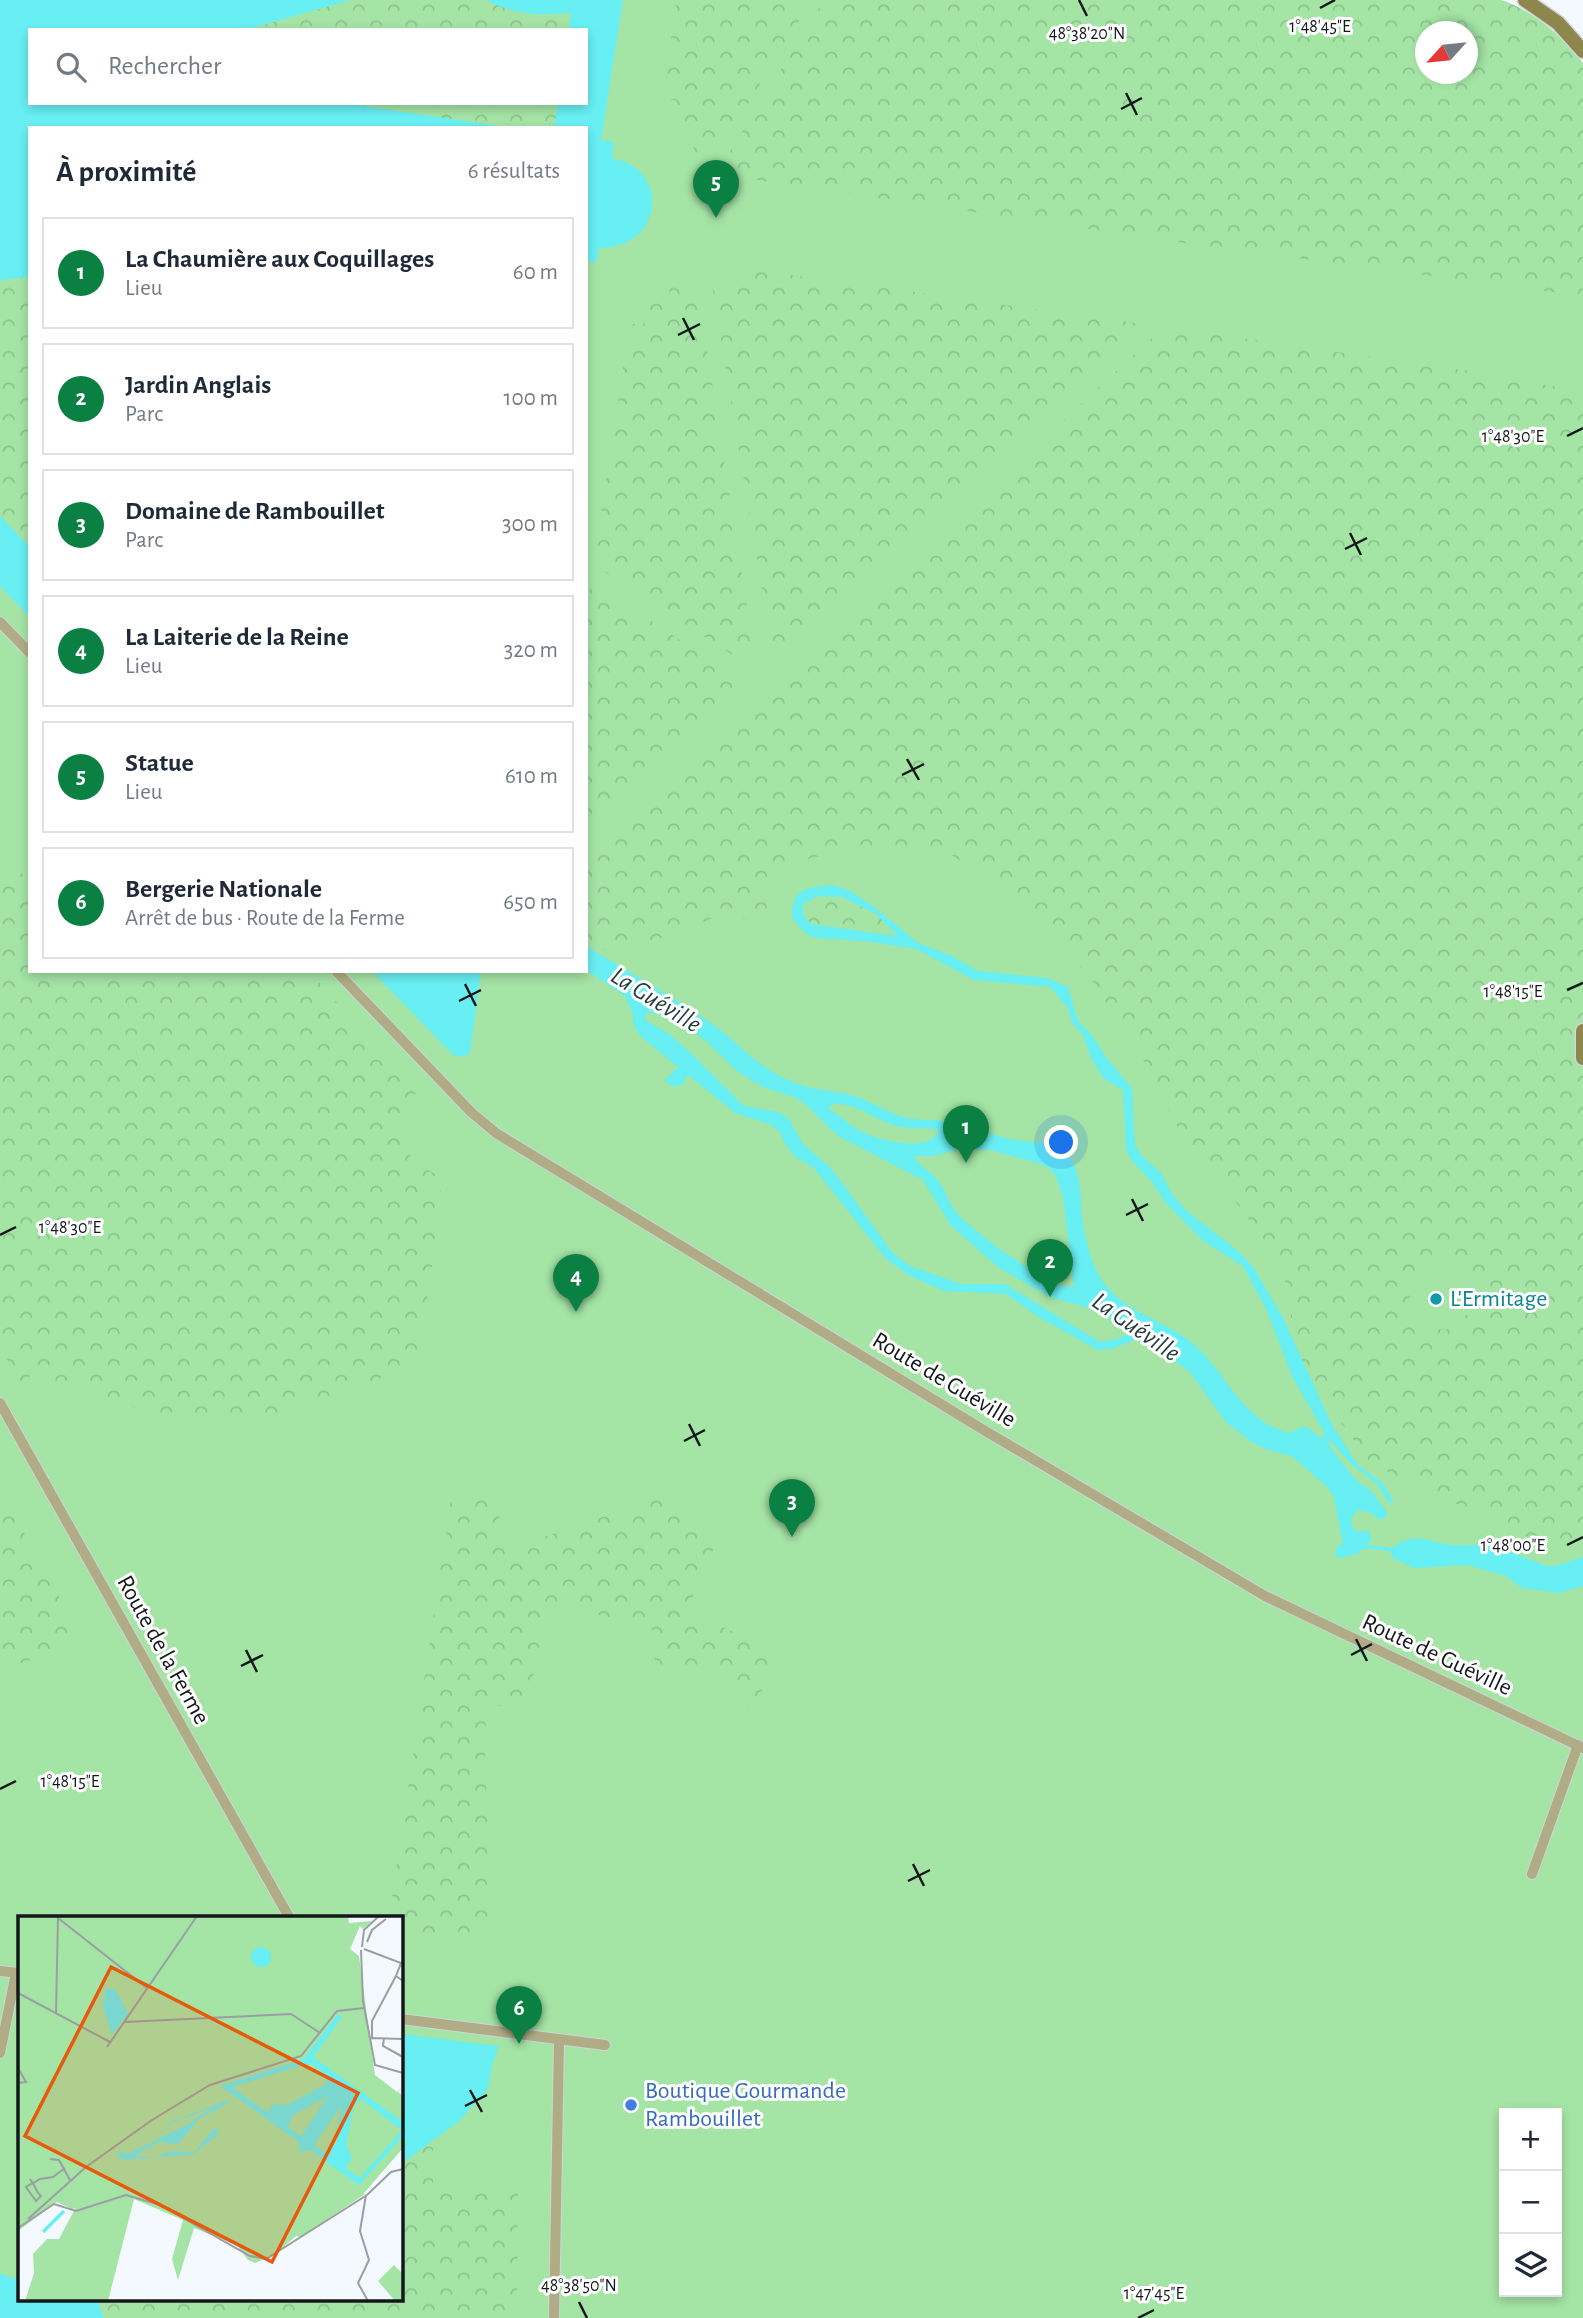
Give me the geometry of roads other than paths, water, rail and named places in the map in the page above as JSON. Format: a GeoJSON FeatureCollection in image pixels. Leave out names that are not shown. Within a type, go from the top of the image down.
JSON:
{"type":"FeatureCollection","features":[{"type":"Feature","properties":{"kind":"main road"},"geometry":{"type":"LineString","coordinates":[[1525,0],[1558,23],[1583,51]]}},
{"type":"Feature","properties":{"kind":"main road"},"geometry":{"type":"LineString","coordinates":[[1583,1031],[1583,1058]]}},
{"type":"Feature","properties":{"kind":"street"},"geometry":{"type":"LineString","coordinates":[[0,622],[28,651]]}},
{"type":"Feature","properties":{"kind":"street","name":"Route de Guéville"},"geometry":{"type":"LineString","coordinates":[[338,973],[471,1112],[496,1133],[982,1429],[1265,1596],[1580,1746]]}},
{"type":"Feature","properties":{"kind":"street","name":"Route de la Ferme"},"geometry":{"type":"LineString","coordinates":[[0,1403],[288,1916]]}},
{"type":"Feature","properties":{"kind":"street"},"geometry":{"type":"LineString","coordinates":[[1532,1874],[1580,1746]]}},
{"type":"Feature","properties":{"kind":"street"},"geometry":{"type":"LineString","coordinates":[[0,1971],[18,1973],[0,2053]]}},
{"type":"Feature","properties":{"kind":"street"},"geometry":{"type":"LineString","coordinates":[[402,2019],[605,2045]]}},
{"type":"Feature","properties":{"kind":"street"},"geometry":{"type":"LineString","coordinates":[[554,2318],[559,2041]]}},
{"type":"Feature","properties":{"kind":"water"},"geometry":{"type":"Polygon","coordinates":[[[0,0],[350,0],[252,28],[28,28],[28,105],[357,105],[498,126],[28,126],[28,277],[0,280],[0,0]]]}},
{"type":"Feature","properties":{"kind":"water"},"geometry":{"type":"Polygon","coordinates":[[[486,0],[623,0],[601,140],[614,142],[612,158],[632,165],[645,177],[651,192],[652,208],[647,223],[636,236],[620,245],[599,248],[596,263],[588,261],[588,126],[554,126],[558,105],[588,105],[588,28],[569,28],[571,13],[527,13],[507,9],[486,0]]]}},
{"type":"Feature","properties":{"kind":"water"},"geometry":{"type":"Polygon","coordinates":[[[0,516],[28,545],[28,615],[0,586],[0,516]]]}},
{"type":"Feature","properties":{"kind":"water"},"geometry":{"type":"Polygon","coordinates":[[[834,885],[850,891],[918,943],[950,955],[978,971],[1047,978],[1068,987],[1078,1021],[1132,1088],[1135,1144],[1141,1155],[1161,1173],[1173,1195],[1187,1211],[1237,1250],[1254,1268],[1284,1320],[1332,1425],[1358,1465],[1384,1484],[1394,1503],[1389,1503],[1377,1484],[1352,1465],[1330,1441],[1327,1443],[1355,1479],[1373,1493],[1387,1512],[1387,1516],[1381,1520],[1368,1512],[1358,1510],[1353,1515],[1351,1522],[1354,1530],[1367,1530],[1372,1539],[1359,1553],[1341,1558],[1334,1554],[1338,1546],[1343,1544],[1334,1497],[1326,1486],[1293,1457],[1251,1442],[1225,1421],[1190,1372],[1142,1337],[1112,1349],[1098,1350],[1040,1318],[1006,1294],[944,1291],[910,1276],[886,1259],[813,1167],[795,1157],[780,1132],[772,1125],[735,1113],[688,1075],[682,1085],[672,1086],[667,1082],[665,1080],[678,1067],[640,1036],[625,996],[588,971],[588,947],[697,1013],[762,1065],[798,1084],[854,1096],[908,1118],[954,1123],[1007,1138],[1046,1144],[1062,1151],[1078,1175],[1087,1242],[1096,1270],[1104,1284],[1126,1304],[1191,1342],[1259,1419],[1290,1433],[1304,1426],[1322,1438],[1325,1434],[1292,1376],[1266,1309],[1243,1266],[1203,1241],[1165,1202],[1151,1181],[1132,1161],[1126,1150],[1123,1090],[1103,1078],[1091,1058],[1082,1033],[1072,1023],[1068,1008],[1050,987],[974,980],[916,949],[864,941],[815,938],[805,933],[792,918],[794,900],[809,888],[834,885]],[[818,896],[803,904],[803,915],[811,924],[896,936],[876,914],[842,897],[818,896]],[[646,1012],[645,1020],[669,1034],[691,1053],[744,1106],[778,1112],[789,1119],[803,1144],[832,1169],[892,1252],[910,1266],[961,1284],[1005,1284],[1100,1342],[1114,1340],[1133,1332],[1092,1309],[1050,1297],[999,1268],[951,1226],[923,1180],[838,1136],[794,1097],[765,1088],[738,1072],[706,1041],[679,1022],[665,1015],[646,1012]],[[834,1104],[828,1108],[860,1131],[892,1142],[923,1142],[938,1133],[936,1129],[897,1126],[851,1106],[834,1104]],[[961,1149],[932,1156],[914,1156],[937,1179],[956,1212],[994,1245],[1048,1279],[1074,1287],[1063,1197],[1050,1169],[990,1150],[961,1149]]]}},
{"type":"Feature","properties":{"kind":"water"},"geometry":{"type":"Polygon","coordinates":[[[374,973],[481,973],[470,1053],[462,1057],[453,1055],[374,973]]]}},
{"type":"Feature","properties":{"kind":"water"},"geometry":{"type":"Polygon","coordinates":[[[1419,1538],[1450,1545],[1481,1545],[1505,1550],[1547,1566],[1556,1566],[1583,1557],[1583,1586],[1560,1593],[1522,1588],[1506,1576],[1467,1565],[1414,1568],[1394,1559],[1390,1552],[1396,1545],[1419,1538]]]}},
{"type":"Feature","properties":{"kind":"water"},"geometry":{"type":"Polygon","coordinates":[[[402,2034],[499,2046],[488,2089],[458,2122],[402,2163],[402,2034]]]}},
{"type":"Feature","properties":{"kind":"water"},"geometry":{"type":"Polygon","coordinates":[[[0,2273],[11,2278],[18,2277],[18,2300],[97,2300],[104,2318],[0,2318],[0,2273]]]}},
{"type":"Feature","properties":{"kind":"waterway","name":"La Guéville"},"geometry":{"type":"LineString","coordinates":[[1361,1546],[1395,1550]]}},
{"type":"Feature","properties":{"kind":"place","name":"Statue"},"geometry":{"type":"Point","coordinates":[716,218]}},
{"type":"Feature","properties":{"kind":"place","name":"La Chaumière aux Coquillages"},"geometry":{"type":"Point","coordinates":[966,1163]}},
{"type":"Feature","properties":{"kind":"place","name":"Jardin Anglais"},"geometry":{"type":"Point","coordinates":[1050,1297]}},
{"type":"Feature","properties":{"kind":"place","name":"L'Ermitage"},"geometry":{"type":"Point","coordinates":[1436,1299]}},
{"type":"Feature","properties":{"kind":"place","name":"La Laiterie de la Reine"},"geometry":{"type":"Point","coordinates":[576,1312]}},
{"type":"Feature","properties":{"kind":"place","name":"Domaine de Rambouillet"},"geometry":{"type":"Point","coordinates":[792,1537]}},
{"type":"Feature","properties":{"kind":"place","name":"Bergerie Nationale"},"geometry":{"type":"Point","coordinates":[519,2044]}},
{"type":"Feature","properties":{"kind":"place","name":"Boutique Gourmande Rambouillet"},"geometry":{"type":"Point","coordinates":[631,2105]}}]}
